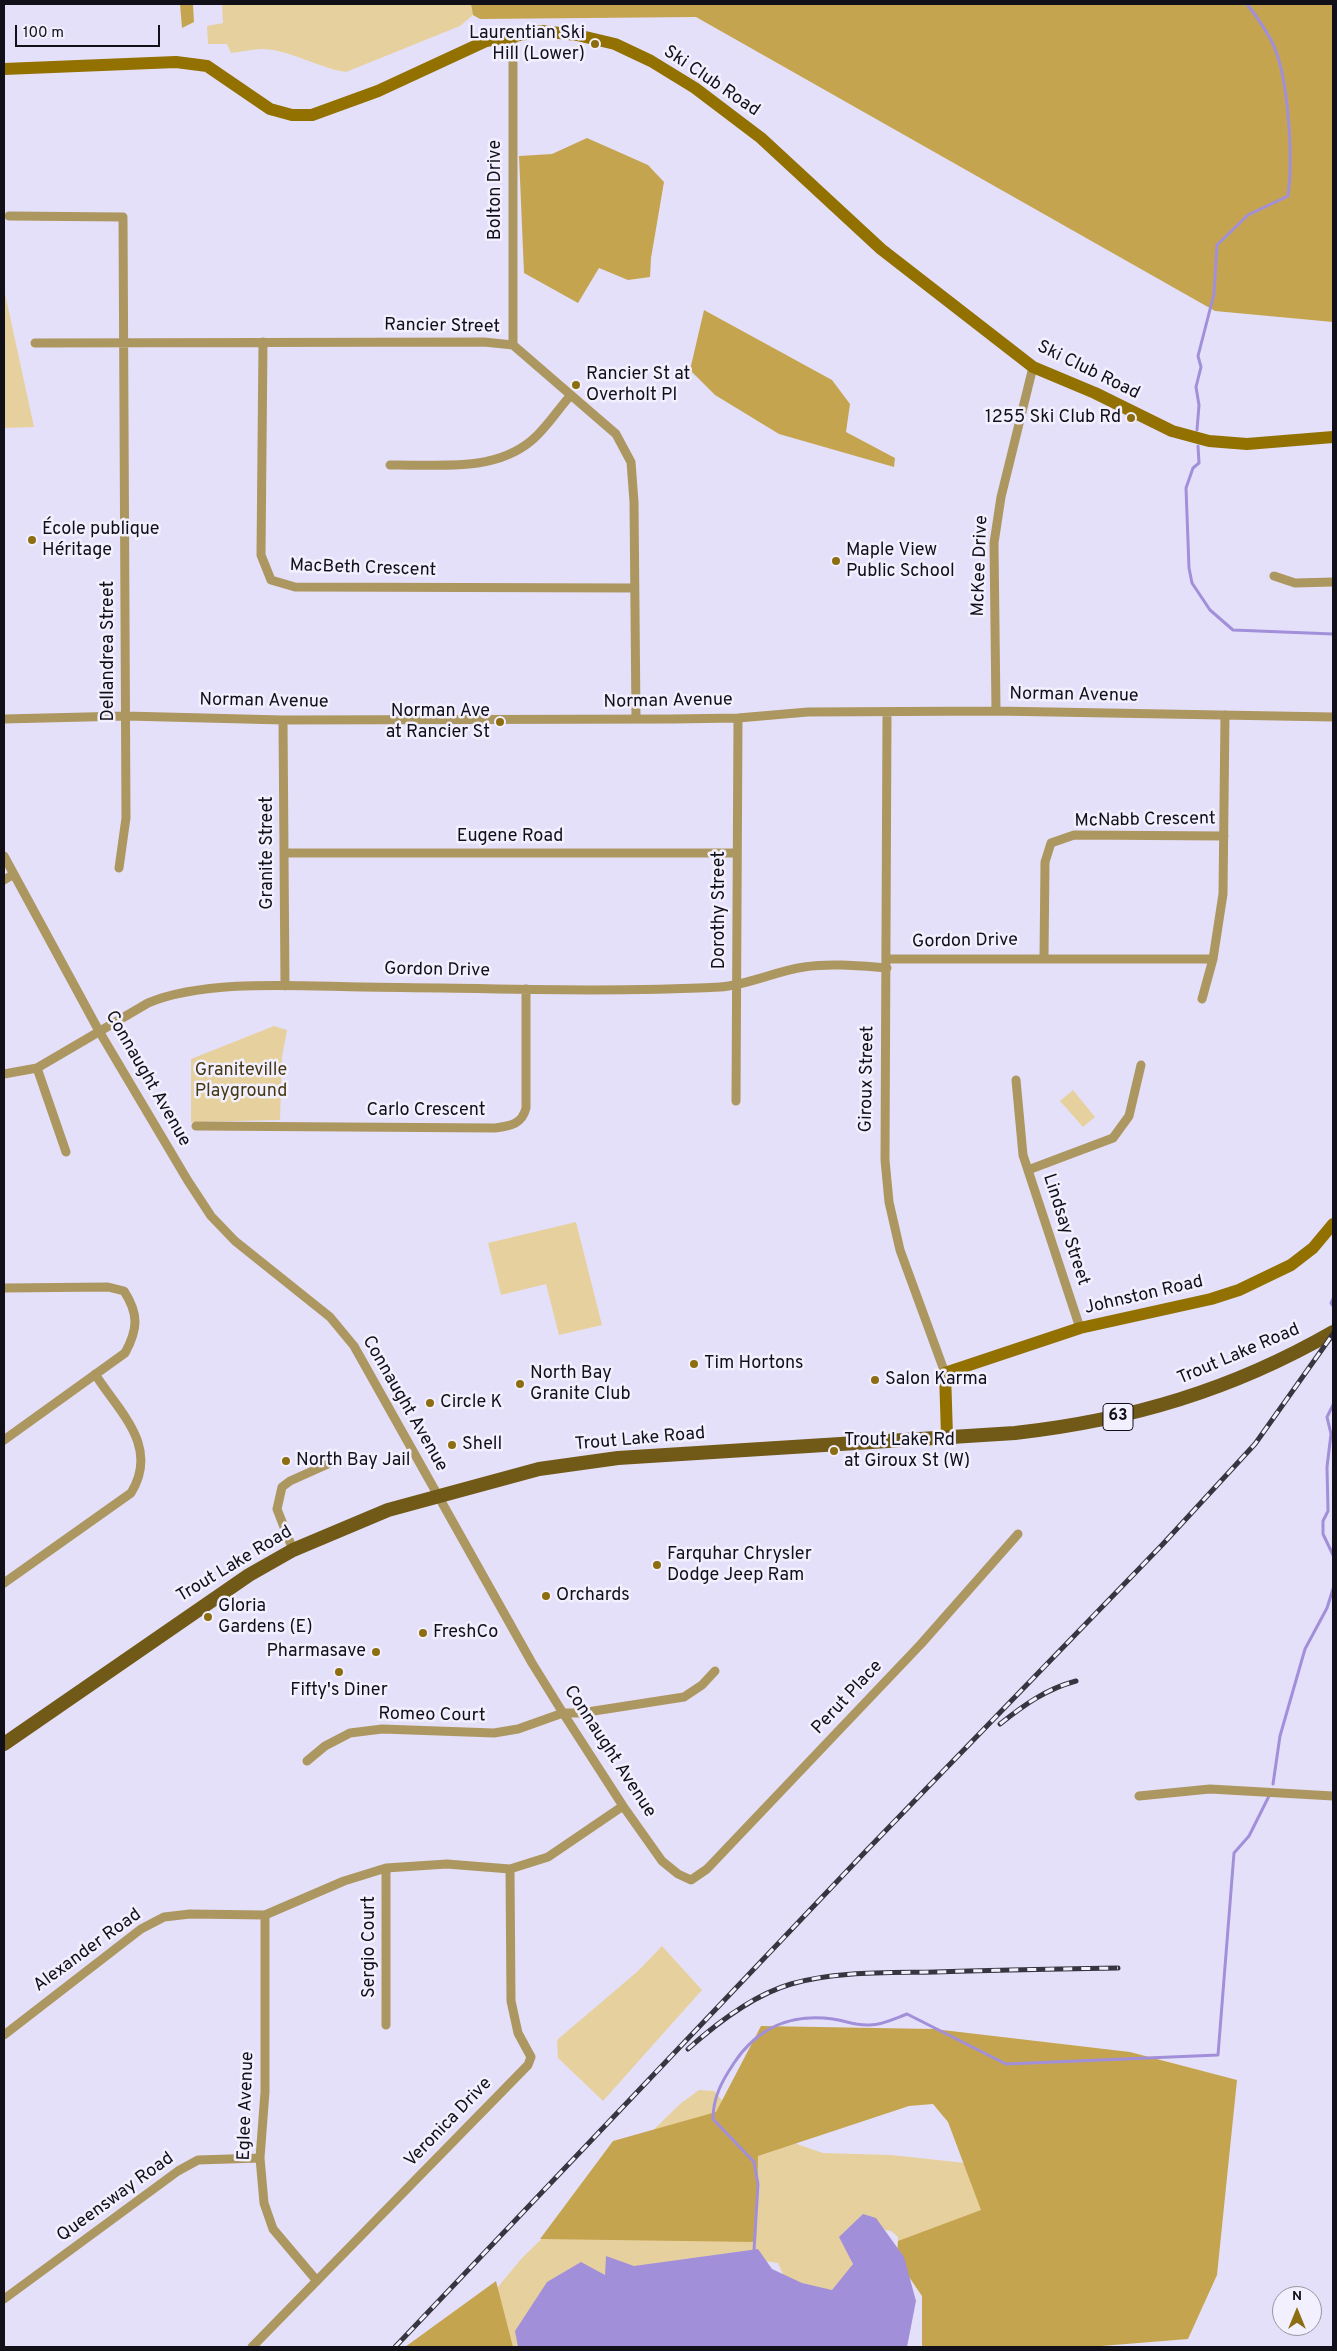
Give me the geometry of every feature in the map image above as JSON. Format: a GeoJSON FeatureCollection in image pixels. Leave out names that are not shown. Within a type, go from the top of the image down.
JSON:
{"type":"FeatureCollection","features":[{"type":"Feature","properties":{"kind":"main road","name":"Trout Lake Road"},"geometry":{"type":"LineString","coordinates":[[4,1744],[241,1580],[293,1550],[388,1510],[539,1470],[618,1458],[1015,1433],[1074,1427],[1146,1411],[1221,1387],[1282,1360],[1333,1332]]}},
{"type":"Feature","properties":{"kind":"street","name":"Ski Club Road"},"geometry":{"type":"LineString","coordinates":[[4,70],[176,62],[207,66],[270,108],[292,115],[312,115],[378,91],[486,41],[513,34],[542,31],[577,35],[614,44],[651,62],[695,88],[761,138],[881,249],[1033,367],[1095,393],[1172,431],[1209,441],[1247,444],[1333,437]]}},
{"type":"Feature","properties":{"kind":"street","name":"Bolton Drive"},"geometry":{"type":"LineString","coordinates":[[513,34],[513,345]]}},
{"type":"Feature","properties":{"kind":"street","name":"Dellandrea Street"},"geometry":{"type":"LineString","coordinates":[[9,216],[123,217],[126,818],[119,868]]}},
{"type":"Feature","properties":{"kind":"street","name":"MacBeth Crescent"},"geometry":{"type":"LineString","coordinates":[[263,342],[260,555],[272,580],[295,586],[634,588]]}},
{"type":"Feature","properties":{"kind":"street","name":"Rancier Street"},"geometry":{"type":"LineString","coordinates":[[35,344],[484,342],[513,345],[616,434],[631,462],[634,502],[636,719]]}},
{"type":"Feature","properties":{"kind":"street","name":"McKee Drive"},"geometry":{"type":"LineString","coordinates":[[996,711],[994,543],[1000,497],[1033,367]]}},
{"type":"Feature","properties":{"kind":"street"},"geometry":{"type":"LineString","coordinates":[[390,465],[480,464],[508,457],[532,440],[571,394]]}},
{"type":"Feature","properties":{"kind":"street"},"geometry":{"type":"LineString","coordinates":[[1274,576],[1294,583],[1333,582]]}},
{"type":"Feature","properties":{"kind":"street","name":"Norman Avenue"},"geometry":{"type":"LineString","coordinates":[[4,719],[126,716],[283,720],[636,719],[738,718],[808,712],[996,711],[1333,717]]}},
{"type":"Feature","properties":{"kind":"street","name":"Giroux Street"},"geometry":{"type":"LineString","coordinates":[[887,713],[887,963],[884,1160],[900,1250],[945,1373],[947,1436]]}},
{"type":"Feature","properties":{"kind":"street"},"geometry":{"type":"LineString","coordinates":[[1202,999],[1214,958],[1223,894],[1225,715]]}},
{"type":"Feature","properties":{"kind":"street","name":"Dorothy Street"},"geometry":{"type":"LineString","coordinates":[[736,1101],[738,718]]}},
{"type":"Feature","properties":{"kind":"street","name":"Granite Street"},"geometry":{"type":"LineString","coordinates":[[283,720],[285,986]]}},
{"type":"Feature","properties":{"kind":"street","name":"McNabb Crescent"},"geometry":{"type":"LineString","coordinates":[[1044,957],[1045,862],[1051,843],[1074,836],[1224,836]]}},
{"type":"Feature","properties":{"kind":"street","name":"Eugene Road"},"geometry":{"type":"LineString","coordinates":[[285,854],[736,853]]}},
{"type":"Feature","properties":{"kind":"street","name":"Connaught Avenue"},"geometry":{"type":"LineString","coordinates":[[4,856],[99,1031],[188,1181],[211,1216],[235,1242],[330,1317],[354,1346],[532,1663],[563,1713],[623,1806],[662,1861],[678,1874],[691,1880],[696,1879]]}},
{"type":"Feature","properties":{"kind":"street"},"geometry":{"type":"LineString","coordinates":[[4,880],[14,874]]}},
{"type":"Feature","properties":{"kind":"street"},"geometry":{"type":"LineString","coordinates":[[1044,957],[1214,958]]}},
{"type":"Feature","properties":{"kind":"street","name":"Gordon Drive"},"geometry":{"type":"LineString","coordinates":[[4,1074],[37,1068],[148,1003],[167,995],[208,989],[285,986],[526,989],[722,987],[804,967],[1044,957]]}},
{"type":"Feature","properties":{"kind":"street","name":"Carlo Crescent"},"geometry":{"type":"LineString","coordinates":[[196,1126],[495,1128],[517,1123],[524,1116],[526,1108],[526,989]]}},
{"type":"Feature","properties":{"kind":"street"},"geometry":{"type":"LineString","coordinates":[[1028,1170],[1113,1138],[1129,1116],[1141,1065]]}},
{"type":"Feature","properties":{"kind":"street"},"geometry":{"type":"LineString","coordinates":[[37,1068],[66,1152]]}},
{"type":"Feature","properties":{"kind":"street","name":"Lindsay Street"},"geometry":{"type":"LineString","coordinates":[[1016,1080],[1024,1155],[1080,1328]]}},
{"type":"Feature","properties":{"kind":"street","name":"Johnston Road"},"geometry":{"type":"LineString","coordinates":[[945,1373],[1080,1328],[1212,1299],[1239,1290],[1291,1265],[1313,1248],[1333,1224]]}},
{"type":"Feature","properties":{"kind":"street"},"geometry":{"type":"LineString","coordinates":[[4,1288],[108,1287],[124,1291],[133,1304],[135,1322],[133,1338],[124,1353],[4,1440]]}},
{"type":"Feature","properties":{"kind":"street"},"geometry":{"type":"LineString","coordinates":[[4,1583],[131,1493],[139,1480],[142,1464],[140,1448],[135,1433],[95,1374]]}},
{"type":"Feature","properties":{"kind":"street"},"geometry":{"type":"LineString","coordinates":[[293,1550],[278,1509],[282,1487],[290,1481],[328,1464]]}},
{"type":"Feature","properties":{"kind":"street","name":"Perut Place"},"geometry":{"type":"LineString","coordinates":[[696,1879],[795,1778],[921,1644],[1018,1534]]}},
{"type":"Feature","properties":{"kind":"street","name":"Romeo Court"},"geometry":{"type":"LineString","coordinates":[[307,1761],[325,1746],[350,1733],[382,1730],[494,1733],[518,1729],[563,1713],[582,1713],[684,1696],[702,1685],[715,1671]]}},
{"type":"Feature","properties":{"kind":"street"},"geometry":{"type":"LineString","coordinates":[[1139,1796],[1210,1789],[1333,1796]]}},
{"type":"Feature","properties":{"kind":"street","name":"Alexander Road"},"geometry":{"type":"LineString","coordinates":[[4,2035],[140,1928],[164,1918],[190,1914],[265,1915],[344,1881],[386,1868],[447,1864],[510,1869],[548,1857],[623,1806]]}},
{"type":"Feature","properties":{"kind":"street","name":"Sergio Court"},"geometry":{"type":"LineString","coordinates":[[386,1868],[386,2025]]}},
{"type":"Feature","properties":{"kind":"street","name":"Veronica Drive"},"geometry":{"type":"LineString","coordinates":[[252,2347],[528,2065],[532,2057],[518,2033],[511,2001],[510,1869]]}},
{"type":"Feature","properties":{"kind":"street","name":"Eglee Avenue"},"geometry":{"type":"LineString","coordinates":[[265,1915],[264,2092],[260,2158],[264,2203],[273,2229],[317,2281]]}},
{"type":"Feature","properties":{"kind":"street","name":"Queensway Road"},"geometry":{"type":"LineString","coordinates":[[4,2299],[184,2167],[198,2160],[260,2158]]}},
{"type":"Feature","properties":{"kind":"green space"},"geometry":{"type":"Polygon","coordinates":[[[222,4],[471,4],[473,15],[460,26],[346,72],[325,67],[284,52],[259,49],[231,53],[227,44],[208,44],[207,26],[223,23],[222,4]]]}},
{"type":"Feature","properties":{"kind":"green space"},"geometry":{"type":"Polygon","coordinates":[[[4,289],[34,427],[4,428],[4,289]]]}},
{"type":"Feature","properties":{"kind":"green space","name":"Graniteville Playground"},"geometry":{"type":"Polygon","coordinates":[[[274,1026],[287,1030],[282,1057],[280,1120],[191,1122],[191,1059],[274,1026]]]}},
{"type":"Feature","properties":{"kind":"green space"},"geometry":{"type":"Polygon","coordinates":[[[1073,1090],[1095,1117],[1083,1127],[1060,1101],[1073,1090]]]}},
{"type":"Feature","properties":{"kind":"green space"},"geometry":{"type":"Polygon","coordinates":[[[576,1222],[602,1325],[559,1335],[546,1284],[501,1295],[488,1243],[576,1222]]]}},
{"type":"Feature","properties":{"kind":"green space"},"geometry":{"type":"Polygon","coordinates":[[[662,1946],[702,1990],[603,2101],[558,2058],[557,2040],[638,1971],[662,1946]]]}},
{"type":"Feature","properties":{"kind":"green space"},"geometry":{"type":"Polygon","coordinates":[[[699,2090],[714,2091],[738,2119],[762,2132],[823,2153],[891,2155],[1003,2167],[922,2347],[922,2296],[897,2259],[898,2237],[891,2231],[870,2228],[853,2260],[850,2281],[823,2296],[785,2279],[778,2263],[757,2260],[624,2267],[579,2284],[528,2347],[448,2347],[522,2258],[680,2104],[699,2090]]]}},
{"type":"Feature","properties":{"kind":"shaded area"},"geometry":{"type":"Polygon","coordinates":[[[180,4],[193,4],[194,22],[182,28],[180,4]]]}},
{"type":"Feature","properties":{"kind":"shaded area"},"geometry":{"type":"Polygon","coordinates":[[[471,4],[1333,4],[1333,322],[1215,311],[696,17],[480,19],[473,15],[471,4]]]}},
{"type":"Feature","properties":{"kind":"shaded area"},"geometry":{"type":"Polygon","coordinates":[[[587,138],[648,165],[664,182],[651,258],[650,277],[628,280],[599,268],[578,303],[524,273],[519,156],[552,154],[587,138]]]}},
{"type":"Feature","properties":{"kind":"shaded area"},"geometry":{"type":"Polygon","coordinates":[[[704,310],[832,380],[850,404],[846,432],[895,458],[894,467],[779,434],[715,395],[690,370],[704,310]]]}},
{"type":"Feature","properties":{"kind":"shaded area"},"geometry":{"type":"Polygon","coordinates":[[[761,2026],[934,2029],[1130,2052],[1237,2080],[1217,2275],[1188,2339],[1089,2347],[922,2347],[922,2296],[897,2259],[898,2241],[981,2210],[948,2122],[933,2104],[909,2106],[758,2156],[756,2242],[540,2239],[613,2141],[716,2112],[761,2026]]]}},
{"type":"Feature","properties":{"kind":"shaded area"},"geometry":{"type":"Polygon","coordinates":[[[863,2214],[876,2218],[904,2257],[916,2301],[907,2347],[518,2347],[515,2331],[547,2282],[581,2262],[605,2275],[606,2256],[634,2266],[758,2249],[772,2269],[802,2283],[832,2290],[853,2264],[839,2237],[863,2214]]]}},
{"type":"Feature","properties":{"kind":"shaded area"},"geometry":{"type":"Polygon","coordinates":[[[496,2281],[513,2347],[405,2347],[496,2281]]]}},
{"type":"Feature","properties":{"kind":"waterway"},"geometry":{"type":"LineString","coordinates":[[1197,430],[1199,405],[1196,387],[1201,367],[1198,356],[1214,294],[1217,245],[1248,215],[1288,196],[1290,141],[1283,79],[1274,46],[1262,24],[1247,4]]}},
{"type":"Feature","properties":{"kind":"waterway"},"geometry":{"type":"LineString","coordinates":[[1198,446],[1199,463],[1193,468],[1186,488],[1189,568],[1192,583],[1210,610],[1233,630],[1333,634]]}},
{"type":"Feature","properties":{"kind":"waterway"},"geometry":{"type":"LineString","coordinates":[[1333,1299],[1331,1303],[1333,1306]]}},
{"type":"Feature","properties":{"kind":"waterway"},"geometry":{"type":"LineString","coordinates":[[1333,1405],[1327,1417],[1331,1434],[1327,1467],[1328,1511],[1323,1521],[1323,1534],[1333,1555]]}},
{"type":"Feature","properties":{"kind":"waterway"},"geometry":{"type":"LineString","coordinates":[[1273,1784],[1280,1736],[1305,1649],[1327,1608],[1333,1589]]}},
{"type":"Feature","properties":{"kind":"waterway"},"geometry":{"type":"LineString","coordinates":[[754,2250],[758,2184],[754,2162],[713,2119],[713,2111],[719,2089],[734,2063],[753,2041],[764,2032],[776,2026],[803,2018],[833,2019],[860,2025],[875,2025],[907,2014],[1006,2064],[1218,2055],[1234,1853],[1249,1836],[1269,1796]]}},
{"type":"Feature","properties":{"kind":"railway"},"geometry":{"type":"LineString","coordinates":[[395,2347],[866,1851],[1162,1545],[1255,1444],[1333,1334]]}},
{"type":"Feature","properties":{"kind":"railway"},"geometry":{"type":"LineString","coordinates":[[1000,1724],[1036,1698],[1055,1688],[1076,1681]]}},
{"type":"Feature","properties":{"kind":"railway"},"geometry":{"type":"LineString","coordinates":[[688,2049],[711,2029],[749,2003],[777,1989],[808,1980],[862,1974],[1118,1968]]}},
{"type":"Feature","properties":{"kind":"place","name":"Laurentian Ski Hill (Lower)"},"geometry":{"type":"Point","coordinates":[595,44]}},
{"type":"Feature","properties":{"kind":"place","name":"Rancier St at Overholt Pl"},"geometry":{"type":"Point","coordinates":[576,385]}},
{"type":"Feature","properties":{"kind":"place","name":"1255 Ski Club Rd"},"geometry":{"type":"Point","coordinates":[1131,418]}},
{"type":"Feature","properties":{"kind":"place","name":"École publique Héritage"},"geometry":{"type":"Point","coordinates":[32,540]}},
{"type":"Feature","properties":{"kind":"place","name":"Maple View Public School"},"geometry":{"type":"Point","coordinates":[836,561]}},
{"type":"Feature","properties":{"kind":"place","name":"Norman Ave at Rancier St"},"geometry":{"type":"Point","coordinates":[500,722]}},
{"type":"Feature","properties":{"kind":"place","name":"Tim Hortons"},"geometry":{"type":"Point","coordinates":[694,1364]}},
{"type":"Feature","properties":{"kind":"place","name":"Salon Karma"},"geometry":{"type":"Point","coordinates":[875,1380]}},
{"type":"Feature","properties":{"kind":"place","name":"North Bay Granite Club"},"geometry":{"type":"Point","coordinates":[520,1384]}},
{"type":"Feature","properties":{"kind":"place","name":"Circle K"},"geometry":{"type":"Point","coordinates":[430,1403]}},
{"type":"Feature","properties":{"kind":"place","name":"Shell"},"geometry":{"type":"Point","coordinates":[452,1445]}},
{"type":"Feature","properties":{"kind":"place","name":"Trout Lake Rd at Giroux St (W)"},"geometry":{"type":"Point","coordinates":[834,1451]}},
{"type":"Feature","properties":{"kind":"place","name":"North Bay Jail"},"geometry":{"type":"Point","coordinates":[286,1461]}},
{"type":"Feature","properties":{"kind":"place","name":"Farquhar Chrysler Dodge Jeep Ram"},"geometry":{"type":"Point","coordinates":[657,1565]}},
{"type":"Feature","properties":{"kind":"place","name":"Orchards"},"geometry":{"type":"Point","coordinates":[546,1596]}},
{"type":"Feature","properties":{"kind":"place","name":"Gloria Gardens (E)"},"geometry":{"type":"Point","coordinates":[208,1617]}},
{"type":"Feature","properties":{"kind":"place","name":"FreshCo"},"geometry":{"type":"Point","coordinates":[423,1633]}},
{"type":"Feature","properties":{"kind":"place","name":"Pharmasave"},"geometry":{"type":"Point","coordinates":[376,1652]}},
{"type":"Feature","properties":{"kind":"place","name":"Fifty's Diner"},"geometry":{"type":"Point","coordinates":[339,1672]}}]}
